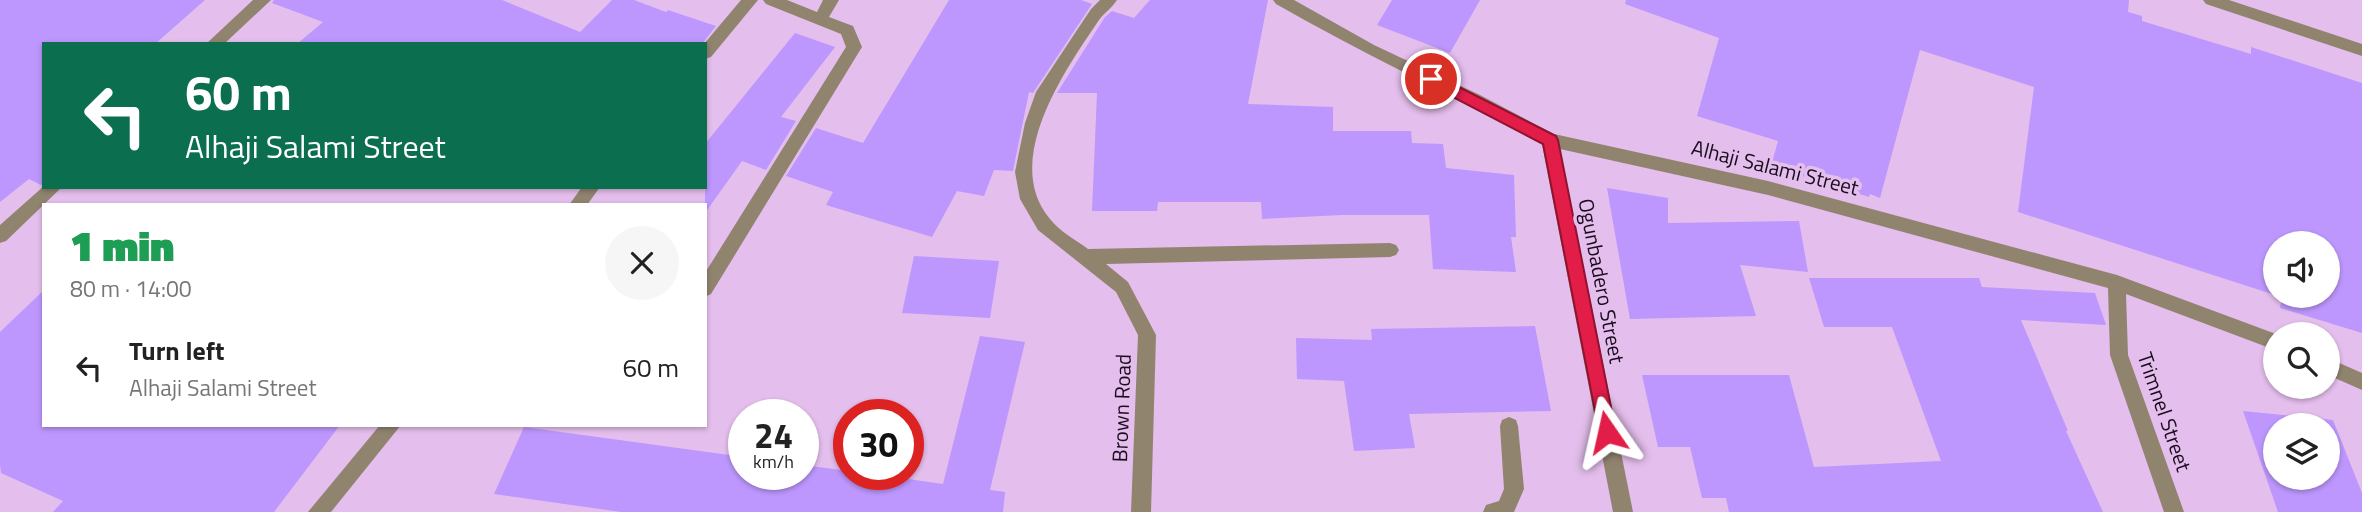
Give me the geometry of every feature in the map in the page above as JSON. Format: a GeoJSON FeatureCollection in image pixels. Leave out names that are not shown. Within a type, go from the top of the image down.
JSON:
{"type":"FeatureCollection","features":[{"type":"Feature","properties":{"kind":"street"},"geometry":{"type":"LineString","coordinates":[[216,42],[263,0]]}},
{"type":"Feature","properties":{"kind":"street"},"geometry":{"type":"LineString","coordinates":[[707,51],[750,0]]}},
{"type":"Feature","properties":{"kind":"street"},"geometry":{"type":"LineString","coordinates":[[707,286],[854,47],[847,30],[771,0]]}},
{"type":"Feature","properties":{"kind":"street"},"geometry":{"type":"LineString","coordinates":[[820,20],[831,0]]}},
{"type":"Feature","properties":{"kind":"street","name":"Brown Road"},"geometry":{"type":"LineString","coordinates":[[1109,0],[1096,13],[1044,92],[1033,123],[1023,172],[1029,199],[1044,225],[1122,287],[1147,335],[1141,512]]}},
{"type":"Feature","properties":{"kind":"street","name":"Alhaji Salami Street"},"geometry":{"type":"LineString","coordinates":[[1281,0],[1368,49],[1474,99],[1550,140],[1768,188],[2117,283],[2263,338]]}},
{"type":"Feature","properties":{"kind":"street"},"geometry":{"type":"LineString","coordinates":[[2211,0],[2362,50]]}},
{"type":"Feature","properties":{"kind":"street","name":"Ogunbadero Street"},"geometry":{"type":"LineString","coordinates":[[1550,140],[1623,512]]}},
{"type":"Feature","properties":{"kind":"street"},"geometry":{"type":"LineString","coordinates":[[0,236],[52,189]]}},
{"type":"Feature","properties":{"kind":"street"},"geometry":{"type":"LineString","coordinates":[[580,203],[590,189]]}},
{"type":"Feature","properties":{"kind":"street"},"geometry":{"type":"LineString","coordinates":[[1083,257],[1390,250]]}},
{"type":"Feature","properties":{"kind":"street","name":"Trimnel Street"},"geometry":{"type":"LineString","coordinates":[[2117,283],[2119,355],[2174,512]]}},
{"type":"Feature","properties":{"kind":"street"},"geometry":{"type":"LineString","coordinates":[[2340,372],[2362,382]]}},
{"type":"Feature","properties":{"kind":"street"},"geometry":{"type":"LineString","coordinates":[[1493,512],[1506,508],[1514,488],[1509,426]]}},
{"type":"Feature","properties":{"kind":"street"},"geometry":{"type":"LineString","coordinates":[[318,512],[389,427]]}},
{"type":"Feature","properties":{"kind":"building"},"geometry":{"type":"Polygon","coordinates":[[[0,0],[205,0],[157,42],[42,42],[42,185],[29,179],[0,202],[0,0]]]}},
{"type":"Feature","properties":{"kind":"building"},"geometry":{"type":"Polygon","coordinates":[[[274,0],[502,0],[580,32],[612,0],[634,0],[716,26],[704,42],[299,42],[323,22],[272,3],[274,0]]]}},
{"type":"Feature","properties":{"kind":"building"},"geometry":{"type":"Polygon","coordinates":[[[949,0],[1081,0],[1092,4],[1033,93],[1029,92],[1013,171],[994,170],[984,196],[957,191],[932,237],[826,205],[833,192],[786,176],[816,128],[863,143],[949,0]]]}},
{"type":"Feature","properties":{"kind":"building"},"geometry":{"type":"Polygon","coordinates":[[[1150,0],[1268,0],[1248,104],[1333,107],[1333,131],[1411,131],[1412,143],[1443,144],[1446,168],[1514,175],[1516,237],[1511,237],[1516,272],[1433,269],[1429,215],[1262,219],[1261,202],[1158,202],[1157,211],[1092,211],[1097,93],[1057,93],[1105,17],[1112,11],[1134,18],[1150,0]]]}},
{"type":"Feature","properties":{"kind":"building"},"geometry":{"type":"Polygon","coordinates":[[[1392,0],[1480,0],[1450,53],[1377,25],[1392,0]]]}},
{"type":"Feature","properties":{"kind":"building"},"geometry":{"type":"Polygon","coordinates":[[[1626,0],[2129,0],[2128,12],[2142,16],[2142,21],[2251,54],[2251,47],[2362,83],[2362,333],[2340,326],[2340,322],[2326,322],[2280,308],[2340,308],[2340,231],[2263,231],[2263,291],[2018,212],[2034,87],[1920,50],[1880,198],[1870,194],[1869,197],[1771,166],[1778,141],[1697,116],[1719,38],[1625,4],[1626,0]]]}},
{"type":"Feature","properties":{"kind":"building"},"geometry":{"type":"Polygon","coordinates":[[[795,33],[835,47],[781,117],[796,121],[766,170],[742,161],[707,210],[707,142],[795,33]]]}},
{"type":"Feature","properties":{"kind":"building"},"geometry":{"type":"Polygon","coordinates":[[[1607,188],[1668,198],[1668,223],[1799,221],[1808,272],[1740,265],[1756,316],[1630,319],[1607,188]]]}},
{"type":"Feature","properties":{"kind":"building"},"geometry":{"type":"Polygon","coordinates":[[[914,256],[999,261],[990,318],[902,313],[914,256]]]}},
{"type":"Feature","properties":{"kind":"building"},"geometry":{"type":"Polygon","coordinates":[[[1809,278],[1979,278],[1982,287],[2095,293],[2106,325],[2021,320],[2066,431],[2103,512],[1729,512],[1726,498],[1702,498],[1690,447],[1658,447],[1642,375],[1789,375],[1814,467],[1941,461],[1892,327],[1824,327],[1809,278]]]}},
{"type":"Feature","properties":{"kind":"building"},"geometry":{"type":"Polygon","coordinates":[[[42,292],[42,427],[338,427],[274,512],[53,512],[63,501],[1,473],[0,332],[42,292]]]}},
{"type":"Feature","properties":{"kind":"building"},"geometry":{"type":"Polygon","coordinates":[[[1535,326],[1551,411],[1409,414],[1415,448],[1354,451],[1344,381],[1297,379],[1296,338],[1372,340],[1371,329],[1535,326]]]}},
{"type":"Feature","properties":{"kind":"building"},"geometry":{"type":"Polygon","coordinates":[[[980,336],[1025,342],[990,490],[1005,492],[1003,512],[621,512],[494,494],[524,427],[728,455],[728,490],[819,490],[819,467],[833,469],[833,490],[924,490],[924,481],[943,484],[980,336]]]}},
{"type":"Feature","properties":{"kind":"building"},"geometry":{"type":"Polygon","coordinates":[[[2243,411],[2263,413],[2263,469],[2243,411]]]}},
{"type":"Feature","properties":{"kind":"building"},"geometry":{"type":"Polygon","coordinates":[[[2340,438],[2362,493],[2362,512],[2278,512],[2270,490],[2340,490],[2340,438]]]}},
{"type":"Feature","properties":{"kind":"route"},"geometry":{"type":"LineString","coordinates":[[1431,79],[1550,140],[1607,432]]}}]}
